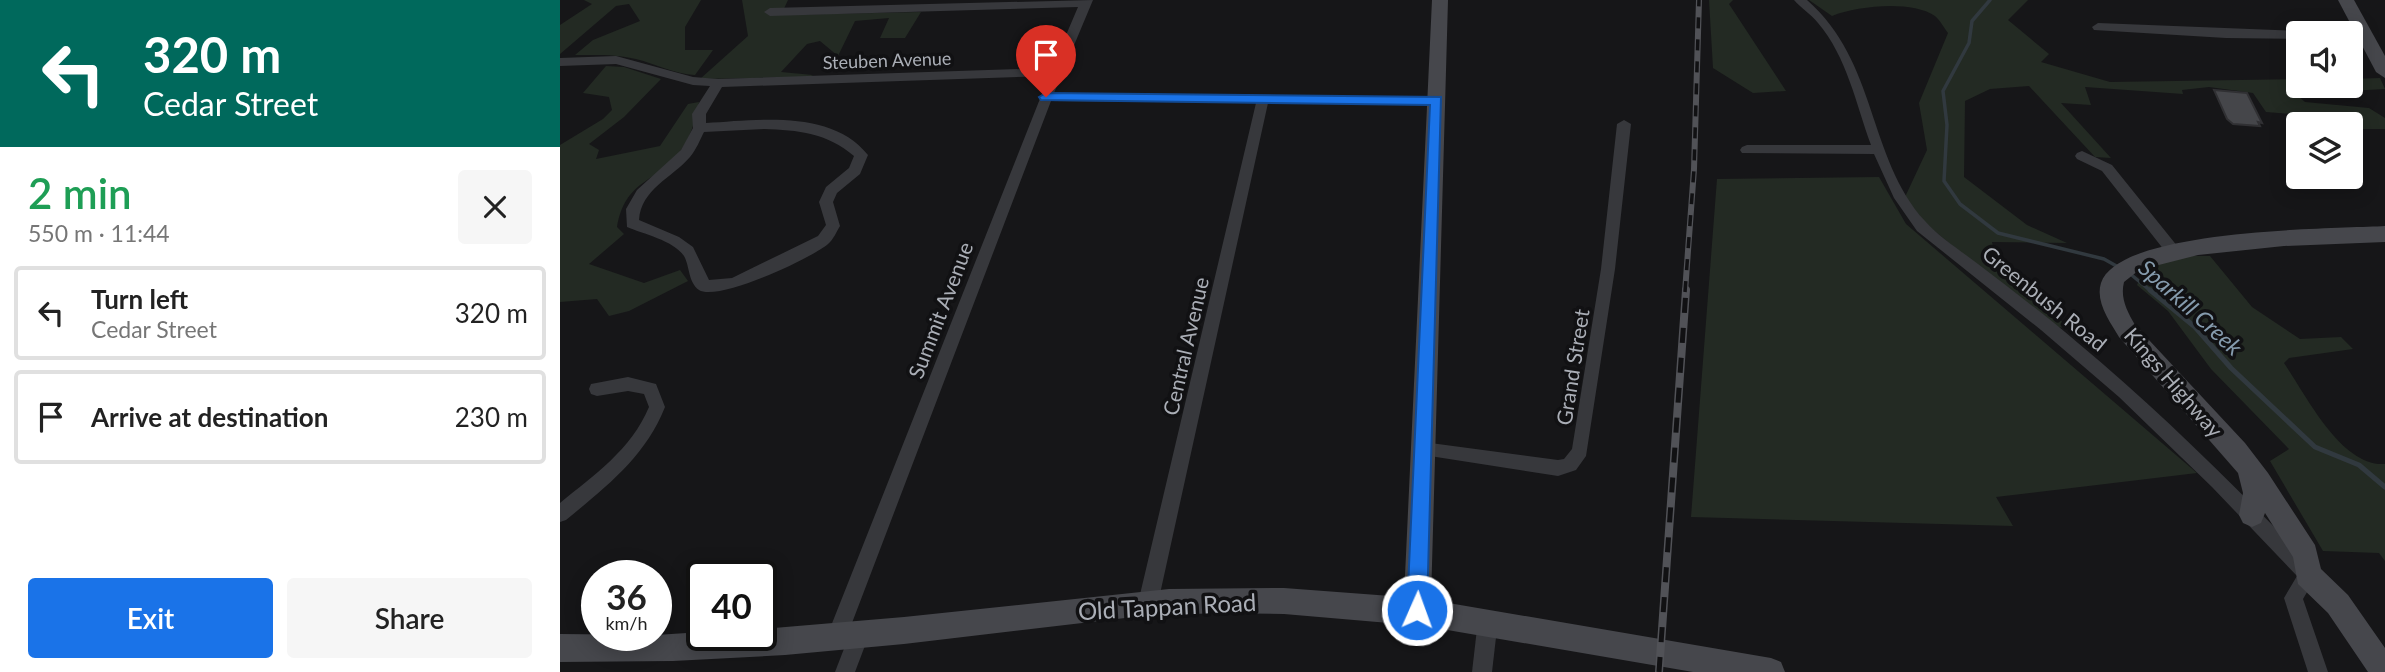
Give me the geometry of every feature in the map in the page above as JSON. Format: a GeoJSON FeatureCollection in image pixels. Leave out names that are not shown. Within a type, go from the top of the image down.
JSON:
{"type":"FeatureCollection","features":[{"type":"Feature","properties":{"kind":"main road","name":"Old Tappan Road"},"geometry":{"type":"LineString","coordinates":[[560,648],[735,645],[848,636]]}},
{"type":"Feature","properties":{"kind":"street"},"geometry":{"type":"LineString","coordinates":[[1417,610],[1440,0]]}},
{"type":"Feature","properties":{"kind":"street","name":"Greenbush Road"},"geometry":{"type":"LineString","coordinates":[[1800,0],[1828,26],[1842,52],[1892,184],[1919,225],[2133,399],[2252,515],[2308,575]]}},
{"type":"Feature","properties":{"kind":"street"},"geometry":{"type":"LineString","coordinates":[[2346,0],[2352,21]]}},
{"type":"Feature","properties":{"kind":"street"},"geometry":{"type":"LineString","coordinates":[[770,12],[1086,2]]}},
{"type":"Feature","properties":{"kind":"street","name":"Summit Avenue"},"geometry":{"type":"LineString","coordinates":[[845,672],[848,636],[1046,97],[1086,2]]}},
{"type":"Feature","properties":{"kind":"street"},"geometry":{"type":"LineString","coordinates":[[2098,27],[2286,35]]}},
{"type":"Feature","properties":{"kind":"street"},"geometry":{"type":"LineString","coordinates":[[2363,44],[2385,72]]}},
{"type":"Feature","properties":{"kind":"street","name":"Steuben Avenue"},"geometry":{"type":"LineString","coordinates":[[560,62],[616,60],[693,81],[718,83],[1056,72]]}},
{"type":"Feature","properties":{"kind":"street"},"geometry":{"type":"LineString","coordinates":[[700,128],[813,128],[836,134],[851,144],[861,155],[855,171],[831,190],[826,202],[833,226],[823,240],[733,284],[705,286],[694,276],[692,256],[684,246],[632,223],[633,209],[643,190],[686,153],[700,128],[699,114],[718,83]]}},
{"type":"Feature","properties":{"kind":"street"},"geometry":{"type":"LineString","coordinates":[[1046,97],[1437,100]]}},
{"type":"Feature","properties":{"kind":"street","name":"Central Avenue"},"geometry":{"type":"LineString","coordinates":[[1148,603],[1263,99]]}},
{"type":"Feature","properties":{"kind":"street","name":"Grand Street"},"geometry":{"type":"LineString","coordinates":[[1423,449],[1558,468],[1570,465],[1580,451],[1608,269],[1624,124]]}},
{"type":"Feature","properties":{"kind":"street"},"geometry":{"type":"LineString","coordinates":[[1747,149],[1880,149]]}},
{"type":"Feature","properties":{"kind":"street"},"geometry":{"type":"LineString","coordinates":[[2082,156],[2107,168],[2174,251]]}},
{"type":"Feature","properties":{"kind":"street","name":"Kings Highway"},"geometry":{"type":"LineString","coordinates":[[2385,234],[2231,244],[2146,257],[2123,269],[2114,278],[2110,293],[2115,310],[2127,331],[2249,468],[2306,554],[2308,575],[2338,604],[2385,672]]}},
{"type":"Feature","properties":{"kind":"street"},"geometry":{"type":"LineString","coordinates":[[560,514],[631,454],[650,429],[657,407],[650,389],[628,384],[597,389]]}},
{"type":"Feature","properties":{"kind":"street"},"geometry":{"type":"LineString","coordinates":[[2249,468],[2256,493],[2252,515]]}},
{"type":"Feature","properties":{"kind":"street"},"geometry":{"type":"LineString","coordinates":[[2308,575],[2293,598],[2318,672]]}},
{"type":"Feature","properties":{"kind":"street","name":"Old Tappan Road"},"geometry":{"type":"LineString","coordinates":[[848,636],[1148,603],[1279,600],[1417,610],[1488,620],[1770,672]]}},
{"type":"Feature","properties":{"kind":"street"},"geometry":{"type":"LineString","coordinates":[[1482,672],[1488,620]]}},
{"type":"Feature","properties":{"kind":"shaded area"},"geometry":{"type":"Polygon","coordinates":[[[584,0],[701,0],[685,27],[685,50],[713,50],[695,75],[628,57],[575,55],[593,40],[640,21],[629,4],[616,6],[560,54],[560,25],[592,4],[584,0]]]}},
{"type":"Feature","properties":{"kind":"shaded area"},"geometry":{"type":"Polygon","coordinates":[[[742,0],[788,0],[781,15],[921,12],[905,38],[880,38],[889,18],[855,21],[838,56],[820,41],[807,44],[781,72],[813,75],[809,77],[700,79],[748,36],[742,0]]]}},
{"type":"Feature","properties":{"kind":"shaded area"},"geometry":{"type":"Polygon","coordinates":[[[1709,0],[1733,0],[1729,4],[1786,91],[1753,93],[1713,68],[1709,0]]]}},
{"type":"Feature","properties":{"kind":"shaded area"},"geometry":{"type":"Polygon","coordinates":[[[1809,0],[2028,0],[2008,20],[2049,54],[2041,62],[2110,82],[2286,79],[2286,98],[2369,108],[2385,118],[2385,129],[2363,129],[2363,112],[2266,112],[2253,93],[2209,87],[2182,90],[2183,94],[2085,87],[2091,105],[2061,103],[2111,158],[2095,157],[2029,86],[1990,89],[1965,101],[1964,177],[2027,225],[2067,243],[1992,242],[1997,264],[2068,327],[2054,328],[1927,225],[1905,197],[1927,150],[1919,103],[1948,33],[1935,16],[1925,11],[1899,6],[1870,7],[1832,16],[1809,0]]]}},
{"type":"Feature","properties":{"kind":"shaded area"},"geometry":{"type":"Polygon","coordinates":[[[606,66],[624,67],[661,79],[624,117],[589,144],[599,150],[596,159],[660,146],[688,104],[699,102],[692,129],[679,153],[627,200],[617,227],[624,234],[589,264],[644,283],[680,270],[688,281],[629,311],[609,316],[597,299],[560,302],[560,145],[603,119],[612,110],[609,97],[583,93],[606,66]]]}},
{"type":"Feature","properties":{"kind":"shaded area"},"geometry":{"type":"Polygon","coordinates":[[[2380,78],[2385,89],[2363,90],[2363,79],[2380,78]]]}},
{"type":"Feature","properties":{"kind":"shaded area"},"geometry":{"type":"Polygon","coordinates":[[[1879,177],[1906,224],[2197,473],[1996,497],[2013,526],[1691,517],[1717,179],[1879,177]]]}},
{"type":"Feature","properties":{"kind":"shaded area"},"geometry":{"type":"Polygon","coordinates":[[[2181,256],[2210,256],[2252,307],[2300,339],[2341,337],[2353,349],[2289,358],[2284,363],[2326,427],[2340,442],[2369,462],[2385,464],[2385,561],[2379,553],[2323,551],[2270,461],[2289,449],[2211,369],[2168,311],[2137,285],[2147,264],[2181,256]]]}},
{"type":"Feature","properties":{"kind":"building"},"geometry":{"type":"Polygon","coordinates":[[[2214,90],[2247,93],[2262,123],[2258,122],[2260,126],[2233,124],[2227,119],[2214,90]]]}},
{"type":"Feature","properties":{"kind":"waterway","name":"Sparkill Creek"},"geometry":{"type":"LineString","coordinates":[[1990,0],[1972,21],[1969,43],[1943,91],[1947,125],[1944,181],[1960,204],[1998,233],[2104,259],[2120,268]]}},
{"type":"Feature","properties":{"kind":"waterway","name":"Sparkill Creek"},"geometry":{"type":"LineString","coordinates":[[2128,272],[2152,292]]}},
{"type":"Feature","properties":{"kind":"waterway","name":"Sparkill Creek"},"geometry":{"type":"LineString","coordinates":[[2150,290],[2195,327],[2231,368],[2315,447],[2359,465],[2385,487]]}},
{"type":"Feature","properties":{"kind":"railway"},"geometry":{"type":"LineString","coordinates":[[1685,292],[1694,169],[1699,0]]}},
{"type":"Feature","properties":{"kind":"railway"},"geometry":{"type":"LineString","coordinates":[[1659,672],[1686,290]]}},
{"type":"Feature","properties":{"kind":"route"},"geometry":{"type":"LineString","coordinates":[[1046,97],[1437,100],[1417,610]]}}]}
